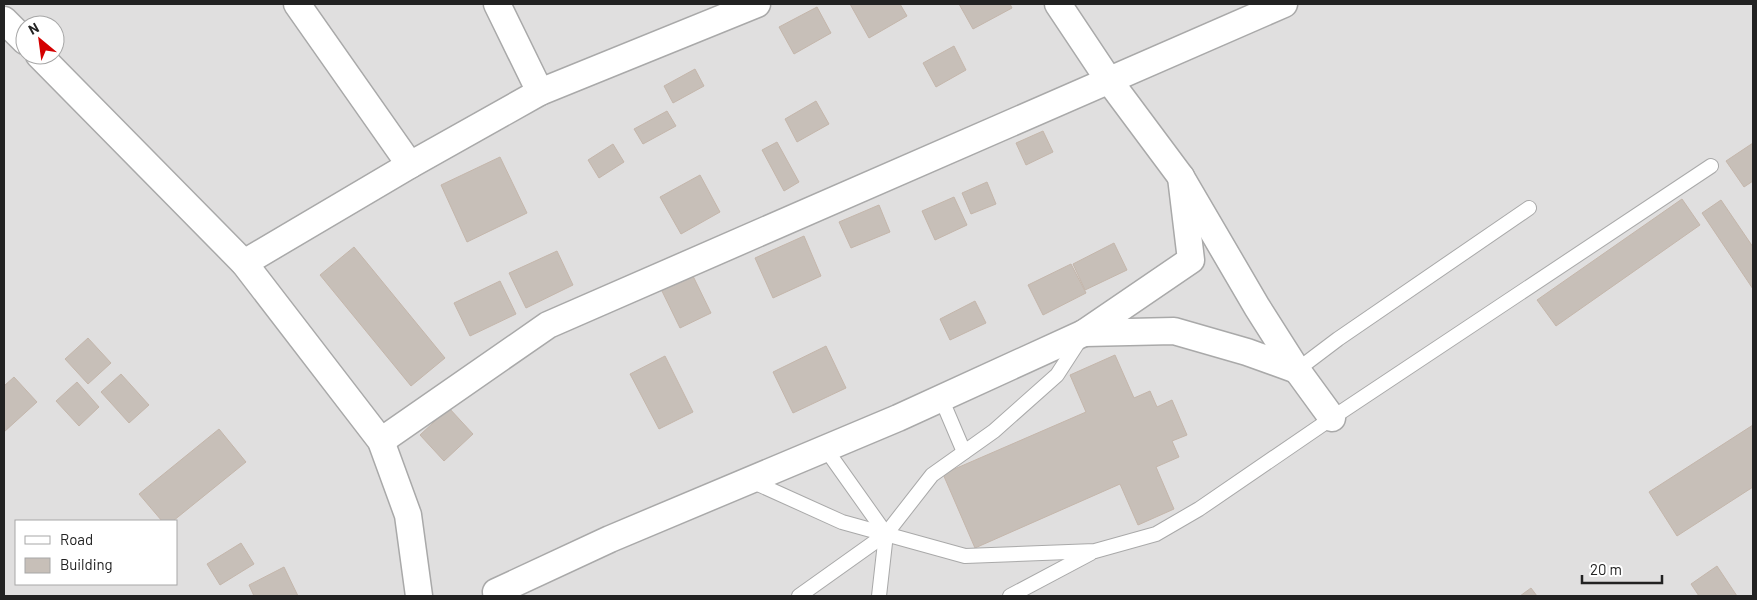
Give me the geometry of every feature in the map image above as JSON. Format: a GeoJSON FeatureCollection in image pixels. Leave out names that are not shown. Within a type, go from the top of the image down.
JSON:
{"type":"FeatureCollection","features":[{"type":"Feature","properties":{"kind":"street"},"geometry":{"type":"LineString","coordinates":[[297,4],[410,165]]}},
{"type":"Feature","properties":{"kind":"street"},"geometry":{"type":"LineString","coordinates":[[497,4],[540,92]]}},
{"type":"Feature","properties":{"kind":"street"},"geometry":{"type":"LineString","coordinates":[[244,263],[410,165],[540,92],[757,4]]}},
{"type":"Feature","properties":{"kind":"street"},"geometry":{"type":"LineString","coordinates":[[1058,4],[1108,80],[1181,177],[1258,308],[1297,370],[1332,418]]}},
{"type":"Feature","properties":{"kind":"street"},"geometry":{"type":"LineString","coordinates":[[381,441],[548,325],[1284,4]]}},
{"type":"Feature","properties":{"kind":"street"},"geometry":{"type":"LineString","coordinates":[[4,20],[15,31]]}},
{"type":"Feature","properties":{"kind":"street"},"geometry":{"type":"LineString","coordinates":[[49,65],[244,263],[381,441],[408,515],[418,596]]}},
{"type":"Feature","properties":{"kind":"street"},"geometry":{"type":"LineString","coordinates":[[493,595],[610,539],[825,448],[1084,333],[1191,260],[1181,177]]}},
{"type":"Feature","properties":{"kind":"street"},"geometry":{"type":"LineString","coordinates":[[1084,333],[1174,331],[1247,352],[1297,370]]}},
{"type":"Feature","properties":{"kind":"lane"},"geometry":{"type":"LineString","coordinates":[[1010,596],[1095,551],[1156,534],[1199,509],[1332,418],[1711,166]]}},
{"type":"Feature","properties":{"kind":"lane"},"geometry":{"type":"LineString","coordinates":[[1297,370],[1338,339],[1528,208]]}},
{"type":"Feature","properties":{"kind":"lane"},"geometry":{"type":"LineString","coordinates":[[799,596],[886,534],[932,475],[994,431],[1056,376],[1084,333]]}},
{"type":"Feature","properties":{"kind":"lane"},"geometry":{"type":"LineString","coordinates":[[940,398],[964,452]]}},
{"type":"Feature","properties":{"kind":"lane"},"geometry":{"type":"LineString","coordinates":[[825,448],[886,534],[879,596]]}},
{"type":"Feature","properties":{"kind":"lane"},"geometry":{"type":"LineString","coordinates":[[749,480],[842,522],[964,556],[1095,551]]}},
{"type":"Feature","properties":{"kind":"shaded area"},"geometry":{"type":"Polygon","coordinates":[[[4,4],[1753,4],[1753,596],[4,596],[4,4]]]}},
{"type":"Feature","properties":{"kind":"building"},"geometry":{"type":"Polygon","coordinates":[[[850,4],[900,4],[907,16],[869,38],[850,4]]]}},
{"type":"Feature","properties":{"kind":"building"},"geometry":{"type":"Polygon","coordinates":[[[959,4],[1010,4],[1012,8],[973,29],[959,4]]]}},
{"type":"Feature","properties":{"kind":"building"},"geometry":{"type":"Polygon","coordinates":[[[817,7],[831,33],[794,54],[779,27],[817,7]]]}},
{"type":"Feature","properties":{"kind":"building"},"geometry":{"type":"Polygon","coordinates":[[[954,46],[966,70],[936,87],[923,63],[954,46]]]}},
{"type":"Feature","properties":{"kind":"building"},"geometry":{"type":"Polygon","coordinates":[[[695,69],[704,86],[673,103],[664,86],[695,69]]]}},
{"type":"Feature","properties":{"kind":"building"},"geometry":{"type":"Polygon","coordinates":[[[816,101],[829,124],[797,142],[785,119],[816,101]]]}},
{"type":"Feature","properties":{"kind":"building"},"geometry":{"type":"Polygon","coordinates":[[[667,111],[676,126],[643,144],[634,129],[667,111]]]}},
{"type":"Feature","properties":{"kind":"building"},"geometry":{"type":"Polygon","coordinates":[[[1043,131],[1053,152],[1026,165],[1016,143],[1043,131]]]}},
{"type":"Feature","properties":{"kind":"building"},"geometry":{"type":"Polygon","coordinates":[[[777,142],[799,182],[784,191],[762,150],[777,142]]]}},
{"type":"Feature","properties":{"kind":"building"},"geometry":{"type":"Polygon","coordinates":[[[1753,143],[1753,181],[1744,187],[1726,161],[1753,143]]]}},
{"type":"Feature","properties":{"kind":"building"},"geometry":{"type":"Polygon","coordinates":[[[613,144],[624,162],[599,178],[588,160],[613,144]]]}},
{"type":"Feature","properties":{"kind":"building"},"geometry":{"type":"Polygon","coordinates":[[[500,157],[527,213],[467,242],[441,185],[500,157]]]}},
{"type":"Feature","properties":{"kind":"building"},"geometry":{"type":"Polygon","coordinates":[[[700,175],[720,212],[681,234],[660,197],[700,175]]]}},
{"type":"Feature","properties":{"kind":"building"},"geometry":{"type":"Polygon","coordinates":[[[987,182],[996,204],[971,214],[962,193],[987,182]]]}},
{"type":"Feature","properties":{"kind":"building"},"geometry":{"type":"Polygon","coordinates":[[[954,197],[967,225],[935,240],[922,211],[954,197]]]}},
{"type":"Feature","properties":{"kind":"building"},"geometry":{"type":"Polygon","coordinates":[[[1682,199],[1700,225],[1556,326],[1537,300],[1682,199]]]}},
{"type":"Feature","properties":{"kind":"building"},"geometry":{"type":"Polygon","coordinates":[[[1721,200],[1753,247],[1753,289],[1702,213],[1721,200]]]}},
{"type":"Feature","properties":{"kind":"building"},"geometry":{"type":"Polygon","coordinates":[[[879,205],[890,232],[851,248],[839,222],[879,205]]]}},
{"type":"Feature","properties":{"kind":"building"},"geometry":{"type":"Polygon","coordinates":[[[804,236],[821,276],[773,298],[755,258],[804,236]]]}},
{"type":"Feature","properties":{"kind":"building"},"geometry":{"type":"Polygon","coordinates":[[[1114,243],[1127,270],[1085,290],[1073,264],[1114,243]]]}},
{"type":"Feature","properties":{"kind":"building"},"geometry":{"type":"Polygon","coordinates":[[[354,247],[445,358],[411,386],[320,275],[354,247]]]}},
{"type":"Feature","properties":{"kind":"building"},"geometry":{"type":"Polygon","coordinates":[[[557,251],[573,285],[526,308],[509,273],[557,251]]]}},
{"type":"Feature","properties":{"kind":"building"},"geometry":{"type":"Polygon","coordinates":[[[1071,264],[1086,293],[1043,315],[1028,285],[1071,264]]]}},
{"type":"Feature","properties":{"kind":"building"},"geometry":{"type":"Polygon","coordinates":[[[692,274],[711,313],[680,328],[661,289],[692,274]]]}},
{"type":"Feature","properties":{"kind":"building"},"geometry":{"type":"Polygon","coordinates":[[[500,281],[516,314],[470,336],[454,303],[500,281]]]}},
{"type":"Feature","properties":{"kind":"building"},"geometry":{"type":"Polygon","coordinates":[[[975,301],[986,323],[950,340],[940,319],[975,301]]]}},
{"type":"Feature","properties":{"kind":"building"},"geometry":{"type":"Polygon","coordinates":[[[88,338],[111,363],[88,384],[65,359],[88,338]]]}},
{"type":"Feature","properties":{"kind":"building"},"geometry":{"type":"Polygon","coordinates":[[[826,346],[846,388],[793,413],[773,372],[826,346]]]}},
{"type":"Feature","properties":{"kind":"building"},"geometry":{"type":"Polygon","coordinates":[[[1115,355],[1134,398],[1150,391],[1157,407],[1172,400],[1187,435],[1172,441],[1179,457],[1156,467],[1174,509],[1138,525],[1120,484],[975,548],[943,474],[1086,412],[1070,375],[1115,355]]]}},
{"type":"Feature","properties":{"kind":"building"},"geometry":{"type":"Polygon","coordinates":[[[665,356],[693,412],[659,429],[630,374],[665,356]]]}},
{"type":"Feature","properties":{"kind":"building"},"geometry":{"type":"Polygon","coordinates":[[[121,374],[149,405],[129,423],[101,392],[121,374]]]}},
{"type":"Feature","properties":{"kind":"building"},"geometry":{"type":"Polygon","coordinates":[[[14,377],[37,402],[4,432],[4,386],[14,377]]]}},
{"type":"Feature","properties":{"kind":"building"},"geometry":{"type":"Polygon","coordinates":[[[77,382],[99,407],[79,426],[56,401],[77,382]]]}},
{"type":"Feature","properties":{"kind":"building"},"geometry":{"type":"Polygon","coordinates":[[[449,408],[473,434],[444,461],[420,435],[449,408]]]}},
{"type":"Feature","properties":{"kind":"building"},"geometry":{"type":"Polygon","coordinates":[[[1753,425],[1753,487],[1677,536],[1649,492],[1753,425]]]}},
{"type":"Feature","properties":{"kind":"building"},"geometry":{"type":"Polygon","coordinates":[[[219,429],[246,462],[174,520],[161,520],[139,494],[219,429]]]}},
{"type":"Feature","properties":{"kind":"building"},"geometry":{"type":"Polygon","coordinates":[[[241,543],[254,564],[220,585],[207,564],[241,543]]]}},
{"type":"Feature","properties":{"kind":"building"},"geometry":{"type":"Polygon","coordinates":[[[1717,566],[1737,596],[1699,596],[1691,584],[1717,566]]]}},
{"type":"Feature","properties":{"kind":"building"},"geometry":{"type":"Polygon","coordinates":[[[284,567],[298,596],[254,596],[249,585],[284,567]]]}},
{"type":"Feature","properties":{"kind":"building"},"geometry":{"type":"Polygon","coordinates":[[[1531,588],[1537,596],[1520,596],[1531,588]]]}}]}
